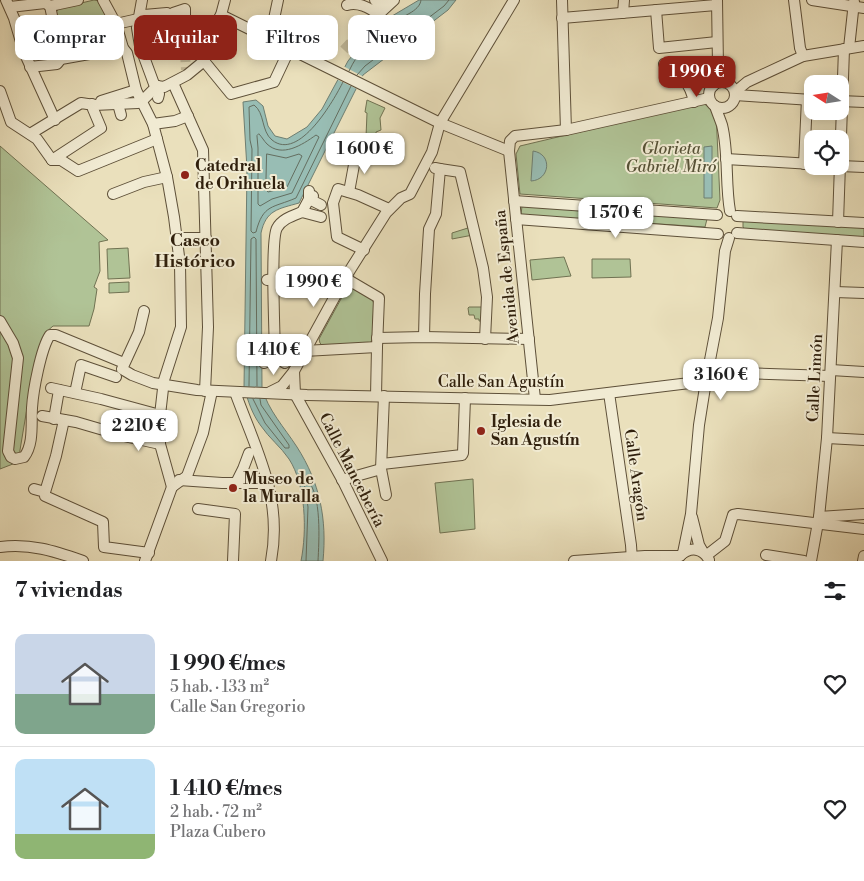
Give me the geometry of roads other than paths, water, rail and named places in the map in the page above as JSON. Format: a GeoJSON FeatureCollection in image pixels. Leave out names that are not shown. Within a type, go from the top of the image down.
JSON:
{"type":"FeatureCollection","features":[{"type":"Feature","properties":{"kind":"street"},"geometry":{"type":"LineString","coordinates":[[55,120],[30,67],[8,3],[47,5],[78,0]]}},
{"type":"Feature","properties":{"kind":"street"},"geometry":{"type":"LineString","coordinates":[[103,0],[111,15]]}},
{"type":"Feature","properties":{"kind":"street"},"geometry":{"type":"LineString","coordinates":[[139,15],[142,0]]}},
{"type":"Feature","properties":{"kind":"street"},"geometry":{"type":"LineString","coordinates":[[221,15],[225,0]]}},
{"type":"Feature","properties":{"kind":"street"},"geometry":{"type":"LineString","coordinates":[[275,15],[278,0]]}},
{"type":"Feature","properties":{"kind":"street"},"geometry":{"type":"LineString","coordinates":[[350,3],[381,8],[388,0]]}},
{"type":"Feature","properties":{"kind":"street"},"geometry":{"type":"LineString","coordinates":[[376,8],[394,0]]}},
{"type":"Feature","properties":{"kind":"street"},"geometry":{"type":"LineString","coordinates":[[264,393],[282,386],[294,371],[345,278],[389,209],[401,198],[410,194],[432,152],[440,123],[514,0]]}},
{"type":"Feature","properties":{"kind":"street"},"geometry":{"type":"LineString","coordinates":[[562,0],[566,130]]}},
{"type":"Feature","properties":{"kind":"street"},"geometry":{"type":"LineString","coordinates":[[623,13],[624,0]]}},
{"type":"Feature","properties":{"kind":"street"},"geometry":{"type":"LineString","coordinates":[[794,0],[800,48],[803,56]]}},
{"type":"Feature","properties":{"kind":"street"},"geometry":{"type":"LineString","coordinates":[[812,0],[853,3],[864,8]]}},
{"type":"Feature","properties":{"kind":"street"},"geometry":{"type":"LineString","coordinates":[[562,18],[656,10],[668,4],[716,3],[718,66],[713,86],[710,89],[722,125],[726,160],[727,214]]}},
{"type":"Feature","properties":{"kind":"street"},"geometry":{"type":"LineString","coordinates":[[844,75],[853,3]]}},
{"type":"Feature","properties":{"kind":"street"},"geometry":{"type":"LineString","coordinates":[[47,5],[50,15]]}},
{"type":"Feature","properties":{"kind":"street"},"geometry":{"type":"LineString","coordinates":[[144,15],[170,13],[185,9],[184,15]]}},
{"type":"Feature","properties":{"kind":"street"},"geometry":{"type":"LineString","coordinates":[[656,10],[660,48],[717,42]]}},
{"type":"Feature","properties":{"kind":"street"},"geometry":{"type":"LineString","coordinates":[[731,89],[803,56],[864,46]]}},
{"type":"Feature","properties":{"kind":"street"},"geometry":{"type":"LineString","coordinates":[[124,47],[136,90],[153,124],[167,177],[180,264],[181,327],[164,385],[160,415],[160,444],[170,482],[147,557],[104,547],[103,522],[45,496],[56,456],[59,419],[55,389],[160,415]]}},
{"type":"Feature","properties":{"kind":"street"},"geometry":{"type":"LineString","coordinates":[[125,50],[134,53]]}},
{"type":"Feature","properties":{"kind":"street"},"geometry":{"type":"LineString","coordinates":[[30,67],[57,64],[60,60]]}},
{"type":"Feature","properties":{"kind":"street"},"geometry":{"type":"LineString","coordinates":[[146,60],[188,116],[203,150],[200,236],[208,327],[208,391],[203,433],[187,476],[182,480]]}},
{"type":"Feature","properties":{"kind":"street"},"geometry":{"type":"LineString","coordinates":[[141,103],[204,61],[231,94],[274,82],[284,60]]}},
{"type":"Feature","properties":{"kind":"street"},"geometry":{"type":"LineString","coordinates":[[314,60],[440,123],[509,151],[510,142],[515,136],[566,130],[694,102],[716,104],[733,102],[731,89],[718,66]]}},
{"type":"Feature","properties":{"kind":"street"},"geometry":{"type":"LineString","coordinates":[[664,64],[682,76],[691,89],[694,102]]}},
{"type":"Feature","properties":{"kind":"street"},"geometry":{"type":"LineString","coordinates":[[713,86],[720,82],[731,89],[804,99]]}},
{"type":"Feature","properties":{"kind":"street"},"geometry":{"type":"LineString","coordinates":[[30,134],[81,103],[141,103],[158,98],[165,86]]}},
{"type":"Feature","properties":{"kind":"street"},"geometry":{"type":"LineString","coordinates":[[92,104],[136,90]]}},
{"type":"Feature","properties":{"kind":"street"},"geometry":{"type":"LineString","coordinates":[[0,91],[11,122],[37,139],[52,160]]}},
{"type":"Feature","properties":{"kind":"street"},"geometry":{"type":"LineString","coordinates":[[849,101],[864,102]]}},
{"type":"Feature","properties":{"kind":"street"},"geometry":{"type":"LineString","coordinates":[[52,160],[99,130],[92,104]]}},
{"type":"Feature","properties":{"kind":"street"},"geometry":{"type":"LineString","coordinates":[[118,104],[121,115]]}},
{"type":"Feature","properties":{"kind":"street"},"geometry":{"type":"LineString","coordinates":[[153,124],[175,122],[188,116]]}},
{"type":"Feature","properties":{"kind":"street"},"geometry":{"type":"LineString","coordinates":[[52,160],[61,160],[78,170],[157,139]]}},
{"type":"Feature","properties":{"kind":"street","name":"Avenida de España"},"geometry":{"type":"LineString","coordinates":[[509,151],[535,399]]}},
{"type":"Feature","properties":{"kind":"street"},"geometry":{"type":"LineString","coordinates":[[349,192],[356,154]]}},
{"type":"Feature","properties":{"kind":"street"},"geometry":{"type":"LineString","coordinates":[[726,160],[804,164]]}},
{"type":"Feature","properties":{"kind":"street"},"geometry":{"type":"LineString","coordinates":[[849,166],[864,167]]}},
{"type":"Feature","properties":{"kind":"street"},"geometry":{"type":"LineString","coordinates":[[425,167],[460,172],[483,268],[487,297],[485,339]]}},
{"type":"Feature","properties":{"kind":"street"},"geometry":{"type":"LineString","coordinates":[[424,337],[429,229],[436,214],[440,169]]}},
{"type":"Feature","properties":{"kind":"street"},"geometry":{"type":"LineString","coordinates":[[838,222],[841,175]]}},
{"type":"Feature","properties":{"kind":"street"},"geometry":{"type":"LineString","coordinates":[[113,194],[144,182],[167,177]]}},
{"type":"Feature","properties":{"kind":"street"},"geometry":{"type":"LineString","coordinates":[[364,250],[337,237],[333,203],[338,189],[389,209]]}},
{"type":"Feature","properties":{"kind":"street"},"geometry":{"type":"LineString","coordinates":[[302,212],[311,194],[321,205]]}},
{"type":"Feature","properties":{"kind":"street"},"geometry":{"type":"LineString","coordinates":[[514,201],[864,223]]}},
{"type":"Feature","properties":{"kind":"street"},"geometry":{"type":"LineString","coordinates":[[264,363],[282,359],[280,333],[274,313],[270,280],[276,229],[286,218],[302,212],[321,217]]}},
{"type":"Feature","properties":{"kind":"street"},"geometry":{"type":"LineString","coordinates":[[676,557],[691,514],[698,448],[704,427],[726,235],[740,223],[727,214]]}},
{"type":"Feature","properties":{"kind":"street"},"geometry":{"type":"LineString","coordinates":[[726,235],[714,227],[715,219],[727,214]]}},
{"type":"Feature","properties":{"kind":"street"},"geometry":{"type":"LineString","coordinates":[[516,219],[726,235],[864,242]]}},
{"type":"Feature","properties":{"kind":"street"},"geometry":{"type":"LineString","coordinates":[[182,242],[200,236]]}},
{"type":"Feature","properties":{"kind":"street","name":"Calle Limón"},"geometry":{"type":"LineString","coordinates":[[811,561],[818,520],[827,438],[837,240]]}},
{"type":"Feature","properties":{"kind":"street"},"geometry":{"type":"LineString","coordinates":[[270,280],[286,277]]}},
{"type":"Feature","properties":{"kind":"street"},"geometry":{"type":"LineString","coordinates":[[345,278],[379,298],[377,342],[381,466],[386,495]]}},
{"type":"Feature","properties":{"kind":"street"},"geometry":{"type":"LineString","coordinates":[[835,292],[864,294]]}},
{"type":"Feature","properties":{"kind":"street"},"geometry":{"type":"LineString","coordinates":[[0,321],[13,343],[18,358],[8,451],[15,460],[24,457],[29,449],[34,396],[45,345],[50,336],[56,335],[124,361],[139,332],[144,310]]}},
{"type":"Feature","properties":{"kind":"street"},"geometry":{"type":"LineString","coordinates":[[274,313],[285,312]]}},
{"type":"Feature","properties":{"kind":"street"},"geometry":{"type":"LineString","coordinates":[[304,351],[424,337],[529,339]]}},
{"type":"Feature","properties":{"kind":"street","name":"Calle San Agustín"},"geometry":{"type":"LineString","coordinates":[[124,361],[122,369],[143,380],[208,391],[550,400],[609,393],[709,376],[864,372]]}},
{"type":"Feature","properties":{"kind":"street"},"geometry":{"type":"LineString","coordinates":[[75,393],[81,365],[116,377]]}},
{"type":"Feature","properties":{"kind":"street"},"geometry":{"type":"LineString","coordinates":[[294,371],[295,394]]}},
{"type":"Feature","properties":{"kind":"street"},"geometry":{"type":"LineString","coordinates":[[238,393],[273,503],[274,539],[271,561]]}},
{"type":"Feature","properties":{"kind":"street","name":"Calle Aragón"},"geometry":{"type":"LineString","coordinates":[[609,393],[631,545],[631,559]]}},
{"type":"Feature","properties":{"kind":"street","name":"Calle Mancebería"},"geometry":{"type":"LineString","coordinates":[[295,394],[342,480],[382,561]]}},
{"type":"Feature","properties":{"kind":"street"},"geometry":{"type":"LineString","coordinates":[[342,480],[381,466],[462,455],[464,453],[465,398]]}},
{"type":"Feature","properties":{"kind":"street"},"geometry":{"type":"LineString","coordinates":[[42,416],[85,424],[124,436],[160,444]]}},
{"type":"Feature","properties":{"kind":"street"},"geometry":{"type":"LineString","coordinates":[[827,438],[864,440]]}},
{"type":"Feature","properties":{"kind":"street"},"geometry":{"type":"LineString","coordinates":[[236,483],[249,453]]}},
{"type":"Feature","properties":{"kind":"street"},"geometry":{"type":"LineString","coordinates":[[170,482],[182,480],[268,483]]}},
{"type":"Feature","properties":{"kind":"street"},"geometry":{"type":"LineString","coordinates":[[34,489],[45,492]]}},
{"type":"Feature","properties":{"kind":"street"},"geometry":{"type":"LineString","coordinates":[[198,509],[235,514],[233,561]]}},
{"type":"Feature","properties":{"kind":"street"},"geometry":{"type":"LineString","coordinates":[[691,514],[699,545],[706,556]]}},
{"type":"Feature","properties":{"kind":"street"},"geometry":{"type":"LineString","coordinates":[[818,520],[864,514]]}},
{"type":"Feature","properties":{"kind":"street"},"geometry":{"type":"LineString","coordinates":[[706,556],[725,541],[734,515],[818,520],[864,529]]}},
{"type":"Feature","properties":{"kind":"street"},"geometry":{"type":"LineString","coordinates":[[0,547],[23,545],[50,550],[80,560]]}},
{"type":"Feature","properties":{"kind":"street"},"geometry":{"type":"LineString","coordinates":[[574,561],[676,557],[692,549],[706,556]]}},
{"type":"Feature","properties":{"kind":"street"},"geometry":{"type":"LineString","coordinates":[[766,556],[804,561]]}},
{"type":"Feature","properties":{"kind":"street"},"geometry":{"type":"LineString","coordinates":[[863,561],[864,556]]}},
{"type":"Feature","properties":{"kind":"water"},"geometry":{"type":"Polygon","coordinates":[[[419,0],[456,0],[448,10],[435,20],[435,15],[394,15],[419,0]]]}},
{"type":"Feature","properties":{"kind":"water"},"geometry":{"type":"Polygon","coordinates":[[[383,60],[363,75],[299,203],[279,209],[270,215],[263,225],[261,233],[262,388],[272,411],[305,461],[316,488],[323,516],[323,561],[301,561],[304,536],[304,508],[299,482],[289,459],[255,417],[244,387],[247,169],[243,102],[256,100],[263,106],[268,126],[275,136],[287,139],[307,127],[322,109],[348,61],[383,60]]]}},
{"type":"Feature","properties":{"kind":"water"},"geometry":{"type":"Polygon","coordinates":[[[712,146],[712,198],[704,198],[704,147],[712,146]]]}},
{"type":"Feature","properties":{"kind":"water"},"geometry":{"type":"Polygon","coordinates":[[[533,151],[544,157],[547,167],[542,176],[537,180],[531,181],[533,151]]]}},
{"type":"Feature","properties":{"kind":"tunnel"},"geometry":{"type":"LineString","coordinates":[[344,50],[348,46]]}},
{"type":"Feature","properties":{"kind":"tunnel"},"geometry":{"type":"LineString","coordinates":[[185,60],[186,70]]}},
{"type":"Feature","properties":{"kind":"place","name":"Catedral de Orihuela"},"geometry":{"type":"Point","coordinates":[185,175]}},
{"type":"Feature","properties":{"kind":"place","name":"Iglesia de San Agustín"},"geometry":{"type":"Point","coordinates":[481,431]}},
{"type":"Feature","properties":{"kind":"place","name":"Museo de la Muralla"},"geometry":{"type":"Point","coordinates":[233,488]}},
{"type":"Feature","properties":{"kind":"district","name":"Casco Histórico"},"geometry":{"type":"Point","coordinates":[195,250]}},
{"type":"Feature","properties":{"kind":"park label","name":"Glorieta Gabriel Miró"},"geometry":{"type":"Point","coordinates":[671,158]}}]}
